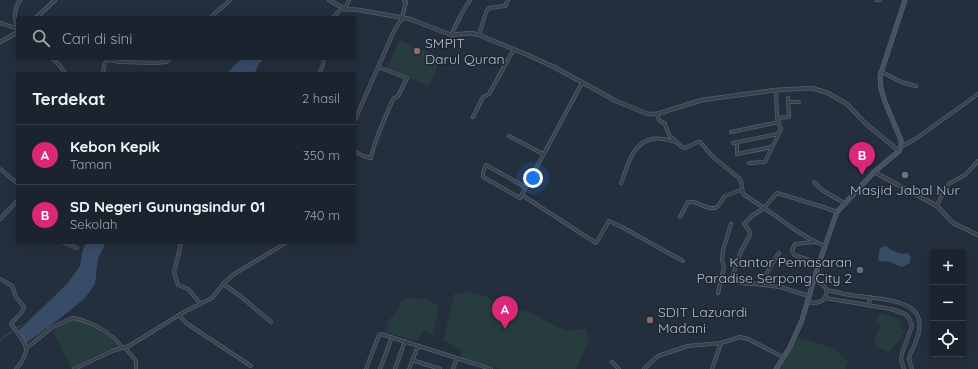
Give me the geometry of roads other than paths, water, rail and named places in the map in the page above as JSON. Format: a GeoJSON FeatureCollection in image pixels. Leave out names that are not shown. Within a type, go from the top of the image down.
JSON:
{"type":"FeatureCollection","features":[{"type":"Feature","properties":{"kind":"main road"},"geometry":{"type":"LineString","coordinates":[[776,369],[800,326],[819,263],[837,212],[874,172],[900,149],[901,140],[883,98],[880,84],[881,71],[905,0]]}},
{"type":"Feature","properties":{"kind":"street"},"geometry":{"type":"LineString","coordinates":[[16,23],[14,16],[20,0]]}},
{"type":"Feature","properties":{"kind":"street"},"geometry":{"type":"LineString","coordinates":[[38,16],[55,0]]}},
{"type":"Feature","properties":{"kind":"street"},"geometry":{"type":"LineString","coordinates":[[212,16],[230,0]]}},
{"type":"Feature","properties":{"kind":"street"},"geometry":{"type":"LineString","coordinates":[[330,0],[344,9],[364,11],[420,22],[451,35],[471,33],[514,49],[554,67],[616,101],[648,114],[657,114],[702,100],[776,90],[812,88],[836,97],[847,104],[865,123],[900,149],[978,94]]}},
{"type":"Feature","properties":{"kind":"street"},"geometry":{"type":"LineString","coordinates":[[335,16],[338,12],[344,9],[349,0]]}},
{"type":"Feature","properties":{"kind":"street"},"geometry":{"type":"LineString","coordinates":[[356,117],[394,31],[402,18],[406,2],[404,0]]}},
{"type":"Feature","properties":{"kind":"street"},"geometry":{"type":"LineString","coordinates":[[451,35],[470,0]]}},
{"type":"Feature","properties":{"kind":"street"},"geometry":{"type":"LineString","coordinates":[[479,36],[488,8],[505,6],[508,0]]}},
{"type":"Feature","properties":{"kind":"street"},"geometry":{"type":"LineString","coordinates":[[0,23],[16,30]]}},
{"type":"Feature","properties":{"kind":"street"},"geometry":{"type":"LineString","coordinates":[[0,42],[16,32]]}},
{"type":"Feature","properties":{"kind":"street"},"geometry":{"type":"LineString","coordinates":[[473,117],[483,97],[489,94],[514,49]]}},
{"type":"Feature","properties":{"kind":"street"},"geometry":{"type":"LineString","coordinates":[[54,60],[64,72]]}},
{"type":"Feature","properties":{"kind":"street"},"geometry":{"type":"LineString","coordinates":[[103,72],[104,65],[107,60],[155,63],[166,62],[168,60]]}},
{"type":"Feature","properties":{"kind":"street"},"geometry":{"type":"LineString","coordinates":[[320,72],[324,60]]}},
{"type":"Feature","properties":{"kind":"street"},"geometry":{"type":"LineString","coordinates":[[356,152],[371,158],[377,134],[393,99],[398,96],[407,78],[378,67]]}},
{"type":"Feature","properties":{"kind":"street"},"geometry":{"type":"LineString","coordinates":[[881,71],[901,82],[916,86]]}},
{"type":"Feature","properties":{"kind":"street"},"geometry":{"type":"LineString","coordinates":[[525,187],[486,165],[483,172],[483,177],[520,198],[582,83]]}},
{"type":"Feature","properties":{"kind":"street"},"geometry":{"type":"LineString","coordinates":[[749,164],[765,162],[781,129],[777,118],[776,90]]}},
{"type":"Feature","properties":{"kind":"street"},"geometry":{"type":"LineString","coordinates":[[777,118],[789,117],[788,98]]}},
{"type":"Feature","properties":{"kind":"street"},"geometry":{"type":"LineString","coordinates":[[788,102],[798,102]]}},
{"type":"Feature","properties":{"kind":"street"},"geometry":{"type":"LineString","coordinates":[[657,114],[659,120],[666,125],[669,135],[682,147],[685,148],[700,142],[714,158],[741,180],[743,194],[793,227],[803,236],[825,246]]}},
{"type":"Feature","properties":{"kind":"street"},"geometry":{"type":"LineString","coordinates":[[731,132],[778,122]]}},
{"type":"Feature","properties":{"kind":"street"},"geometry":{"type":"LineString","coordinates":[[772,147],[737,154],[735,143],[778,134]]}},
{"type":"Feature","properties":{"kind":"street"},"geometry":{"type":"LineString","coordinates":[[509,136],[543,154]]}},
{"type":"Feature","properties":{"kind":"street"},"geometry":{"type":"LineString","coordinates":[[621,183],[636,147],[651,139],[677,142]]}},
{"type":"Feature","properties":{"kind":"street"},"geometry":{"type":"LineString","coordinates":[[937,206],[944,190],[950,183],[965,175],[978,162]]}},
{"type":"Feature","properties":{"kind":"street"},"geometry":{"type":"LineString","coordinates":[[0,169],[16,182]]}},
{"type":"Feature","properties":{"kind":"street"},"geometry":{"type":"LineString","coordinates":[[874,172],[937,206],[952,223],[978,235]]}},
{"type":"Feature","properties":{"kind":"street"},"geometry":{"type":"LineString","coordinates":[[814,182],[822,190],[844,203]]}},
{"type":"Feature","properties":{"kind":"street"},"geometry":{"type":"LineString","coordinates":[[680,216],[690,201],[705,207],[715,208],[724,196],[732,192],[742,190]]}},
{"type":"Feature","properties":{"kind":"street"},"geometry":{"type":"LineString","coordinates":[[522,194],[596,243],[609,222],[622,227],[683,261]]}},
{"type":"Feature","properties":{"kind":"street"},"geometry":{"type":"LineString","coordinates":[[731,281],[741,251],[750,235],[749,230],[744,224],[752,216],[764,208],[777,194],[808,202],[837,212]]}},
{"type":"Feature","properties":{"kind":"street"},"geometry":{"type":"LineString","coordinates":[[0,219],[16,202]]}},
{"type":"Feature","properties":{"kind":"street"},"geometry":{"type":"LineString","coordinates":[[718,293],[724,267],[722,260],[723,250],[731,224]]}},
{"type":"Feature","properties":{"kind":"street"},"geometry":{"type":"LineString","coordinates":[[814,242],[795,244],[792,250],[794,255],[819,263]]}},
{"type":"Feature","properties":{"kind":"street"},"geometry":{"type":"LineString","coordinates":[[67,244],[78,248]]}},
{"type":"Feature","properties":{"kind":"street"},"geometry":{"type":"LineString","coordinates":[[181,244],[174,272],[178,285],[188,288],[201,304]]}},
{"type":"Feature","properties":{"kind":"street"},"geometry":{"type":"LineString","coordinates":[[74,369],[112,351],[123,348],[179,315],[212,298],[223,284],[233,275],[282,244]]}},
{"type":"Feature","properties":{"kind":"street"},"geometry":{"type":"LineString","coordinates":[[755,284],[765,276],[774,260],[780,254]]}},
{"type":"Feature","properties":{"kind":"street"},"geometry":{"type":"LineString","coordinates":[[0,279],[12,286],[16,297],[24,307],[22,312],[11,324],[27,348],[24,360],[16,369]]}},
{"type":"Feature","properties":{"kind":"street"},"geometry":{"type":"LineString","coordinates":[[721,279],[748,284],[780,287],[809,296]]}},
{"type":"Feature","properties":{"kind":"street"},"geometry":{"type":"LineString","coordinates":[[814,280],[819,281],[827,290],[893,301],[909,307],[918,316],[920,321],[920,327],[909,359],[912,369]]}},
{"type":"Feature","properties":{"kind":"street"},"geometry":{"type":"LineString","coordinates":[[223,284],[239,295],[271,322]]}},
{"type":"Feature","properties":{"kind":"street"},"geometry":{"type":"LineString","coordinates":[[808,302],[822,302],[826,298],[827,290]]}},
{"type":"Feature","properties":{"kind":"street"},"geometry":{"type":"LineString","coordinates":[[869,306],[870,297]]}},
{"type":"Feature","properties":{"kind":"street"},"geometry":{"type":"LineString","coordinates":[[826,298],[890,309],[905,314],[911,320],[912,326],[902,353],[901,360],[904,369]]}},
{"type":"Feature","properties":{"kind":"street"},"geometry":{"type":"LineString","coordinates":[[179,315],[186,324],[251,366]]}},
{"type":"Feature","properties":{"kind":"street"},"geometry":{"type":"LineString","coordinates":[[27,348],[51,328],[72,318],[98,326],[115,340],[136,361],[136,369]]}},
{"type":"Feature","properties":{"kind":"street"},"geometry":{"type":"LineString","coordinates":[[366,369],[379,335],[381,334],[491,369]]}},
{"type":"Feature","properties":{"kind":"street"},"geometry":{"type":"LineString","coordinates":[[380,369],[392,337]]}},
{"type":"Feature","properties":{"kind":"street"},"geometry":{"type":"LineString","coordinates":[[644,369],[658,356],[688,346],[721,343],[740,337],[744,337],[783,357]]}},
{"type":"Feature","properties":{"kind":"street"},"geometry":{"type":"LineString","coordinates":[[395,369],[405,341]]}},
{"type":"Feature","properties":{"kind":"street"},"geometry":{"type":"LineString","coordinates":[[712,369],[721,343]]}},
{"type":"Feature","properties":{"kind":"street"},"geometry":{"type":"LineString","coordinates":[[409,369],[418,346]]}},
{"type":"Feature","properties":{"kind":"street"},"geometry":{"type":"LineString","coordinates":[[453,369],[457,358]]}},
{"type":"Feature","properties":{"kind":"street"},"geometry":{"type":"LineString","coordinates":[[412,360],[440,369]]}},
{"type":"Feature","properties":{"kind":"street"},"geometry":{"type":"LineString","coordinates":[[612,362],[619,369]]}},
{"type":"Feature","properties":{"kind":"water"},"geometry":{"type":"Polygon","coordinates":[[[240,60],[263,60],[255,72],[228,72],[240,60]]]}},
{"type":"Feature","properties":{"kind":"water"},"geometry":{"type":"Polygon","coordinates":[[[86,244],[105,244],[98,258],[95,284],[85,298],[26,343],[18,331],[67,284],[80,266],[83,249],[86,244]]]}},
{"type":"Feature","properties":{"kind":"water"},"geometry":{"type":"Polygon","coordinates":[[[886,246],[891,250],[902,254],[907,253],[911,257],[910,263],[902,267],[887,261],[882,262],[878,260],[880,248],[886,246]]]}},
{"type":"Feature","properties":{"kind":"waterway"},"geometry":{"type":"LineString","coordinates":[[16,328],[22,325]]}},
{"type":"Feature","properties":{"kind":"waterway"},"geometry":{"type":"LineString","coordinates":[[0,341],[3,337],[13,331]]}},
{"type":"Feature","properties":{"kind":"place","name":"SMPIT Darul Quran"},"geometry":{"type":"Point","coordinates":[417,51]}},
{"type":"Feature","properties":{"kind":"place","name":"SD Negeri Gunungsindur 01"},"geometry":{"type":"Point","coordinates":[862,175]}},
{"type":"Feature","properties":{"kind":"place","name":"Masjid Jabal Nur"},"geometry":{"type":"Point","coordinates":[905,175]}},
{"type":"Feature","properties":{"kind":"place","name":"Kantor Pemasaran Paradise Serpong City 2"},"geometry":{"type":"Point","coordinates":[860,270]}},
{"type":"Feature","properties":{"kind":"place","name":"SDIT Lazuardi Madani"},"geometry":{"type":"Point","coordinates":[650,320]}},
{"type":"Feature","properties":{"kind":"place","name":"Kebon Kepik"},"geometry":{"type":"Point","coordinates":[505,329]}}]}
